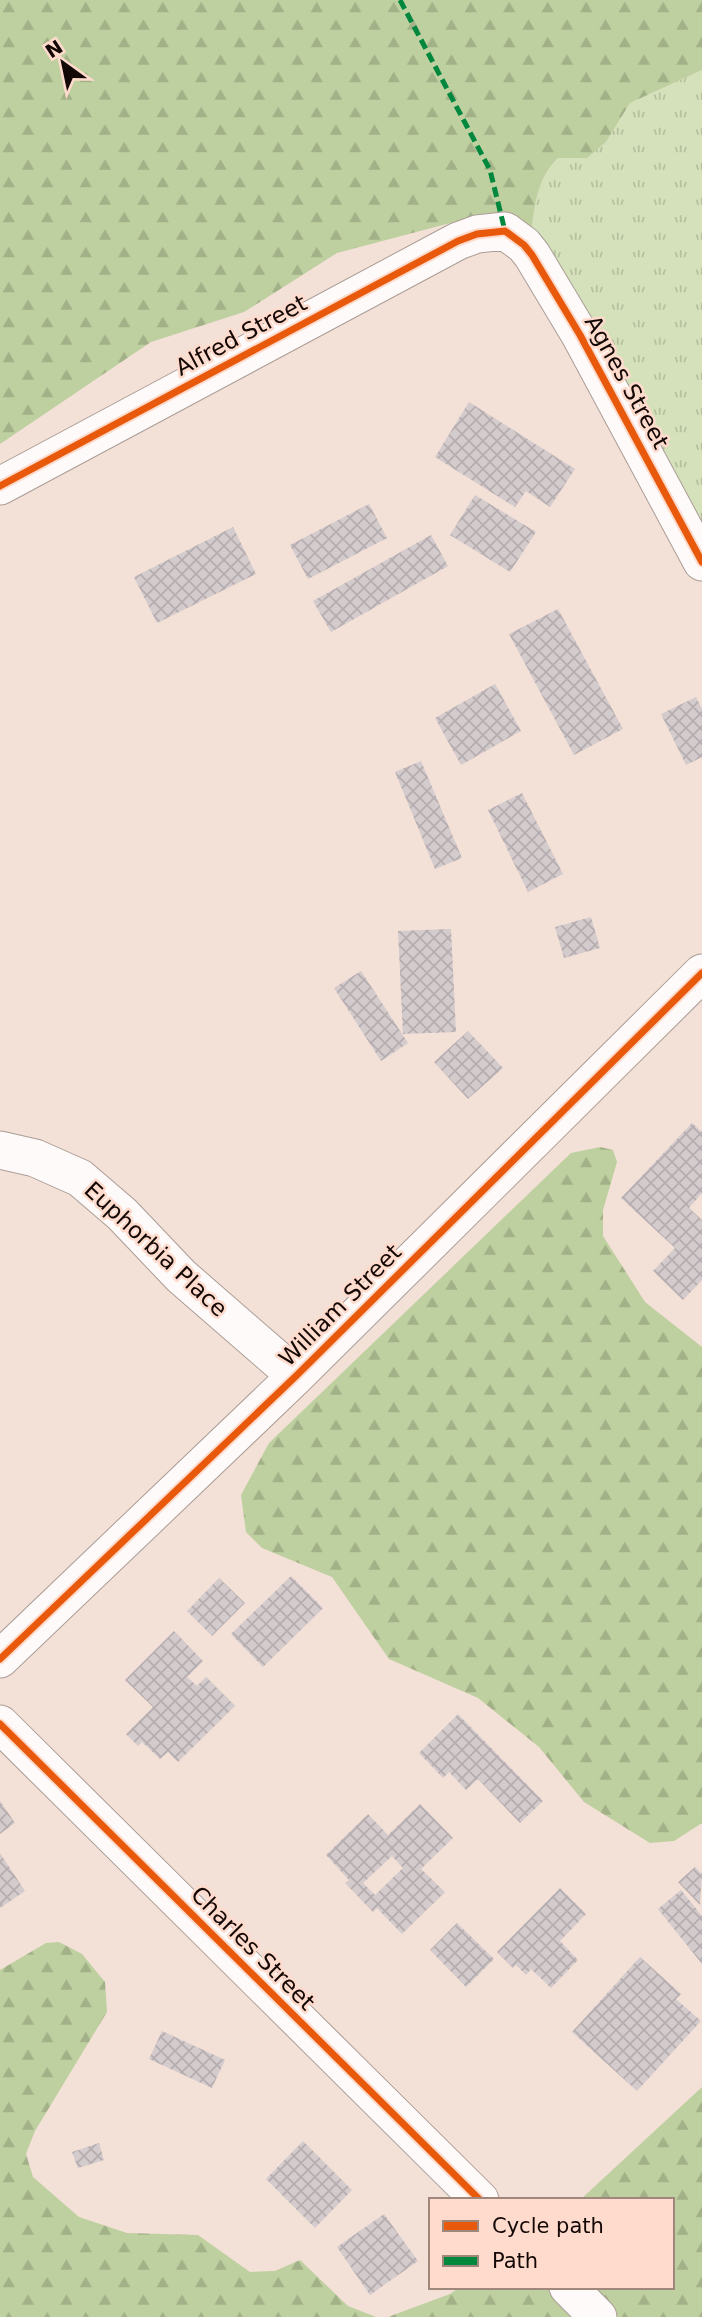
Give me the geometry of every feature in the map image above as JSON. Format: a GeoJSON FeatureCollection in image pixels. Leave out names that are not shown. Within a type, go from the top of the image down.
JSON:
{"type":"FeatureCollection","features":[{"type":"Feature","properties":{"kind":"street","name":"Alfred Street"},"geometry":{"type":"LineString","coordinates":[[0,485],[458,242],[477,234],[505,231]]}},
{"type":"Feature","properties":{"kind":"street","name":"Agnes Street"},"geometry":{"type":"LineString","coordinates":[[505,231],[524,245],[566,312],[702,562]]}},
{"type":"Feature","properties":{"kind":"street","name":"William Street"},"geometry":{"type":"LineString","coordinates":[[0,1659],[296,1376],[702,973]]}},
{"type":"Feature","properties":{"kind":"street","name":"Euphorbia Place"},"geometry":{"type":"LineString","coordinates":[[0,1150],[35,1158],[80,1178],[122,1214],[181,1276],[296,1376]]}},
{"type":"Feature","properties":{"kind":"street","name":"Charles Street"},"geometry":{"type":"LineString","coordinates":[[0,1724],[478,2198]]}},
{"type":"Feature","properties":{"kind":"street"},"geometry":{"type":"LineString","coordinates":[[570,2289],[598,2317]]}},
{"type":"Feature","properties":{"kind":"green space"},"geometry":{"type":"Polygon","coordinates":[[[0,0],[702,0],[702,70],[630,103],[606,142],[587,158],[558,158],[541,183],[531,233],[488,213],[337,253],[244,312],[151,342],[0,444],[0,0]]]}},
{"type":"Feature","properties":{"kind":"green space"},"geometry":{"type":"Polygon","coordinates":[[[702,70],[702,530],[531,233],[541,183],[558,158],[587,157],[606,142],[630,103],[702,70]]]}},
{"type":"Feature","properties":{"kind":"green space"},"geometry":{"type":"Polygon","coordinates":[[[600,1147],[613,1150],[617,1162],[603,1210],[603,1236],[645,1302],[702,1347],[702,1823],[674,1841],[650,1843],[584,1802],[539,1747],[478,1698],[389,1659],[332,1577],[262,1548],[246,1532],[241,1495],[269,1443],[571,1153],[600,1147]]]}},
{"type":"Feature","properties":{"kind":"green space"},"geometry":{"type":"Polygon","coordinates":[[[59,1942],[82,1954],[105,1982],[107,2012],[35,2131],[26,2154],[33,2177],[79,2217],[127,2233],[198,2235],[250,2272],[275,2271],[300,2260],[348,2306],[376,2317],[0,2317],[0,1970],[46,1943],[59,1942]]]}},
{"type":"Feature","properties":{"kind":"green space"},"geometry":{"type":"Polygon","coordinates":[[[702,2087],[702,2317],[388,2317],[457,2289],[674,2289],[674,2198],[582,2198],[702,2087]]]}},
{"type":"Feature","properties":{"kind":"building"},"geometry":{"type":"Polygon","coordinates":[[[469,402],[575,469],[550,507],[526,491],[515,507],[435,457],[469,402]]]}},
{"type":"Feature","properties":{"kind":"building"},"geometry":{"type":"Polygon","coordinates":[[[475,495],[536,532],[510,572],[450,535],[475,495]]]}},
{"type":"Feature","properties":{"kind":"building"},"geometry":{"type":"Polygon","coordinates":[[[369,504],[387,538],[308,579],[290,545],[369,504]]]}},
{"type":"Feature","properties":{"kind":"building"},"geometry":{"type":"Polygon","coordinates":[[[233,527],[256,574],[157,623],[134,577],[233,527]]]}},
{"type":"Feature","properties":{"kind":"building"},"geometry":{"type":"Polygon","coordinates":[[[431,535],[448,566],[331,632],[313,601],[431,535]]]}},
{"type":"Feature","properties":{"kind":"building"},"geometry":{"type":"Polygon","coordinates":[[[558,609],[623,729],[574,755],[509,634],[558,609]]]}},
{"type":"Feature","properties":{"kind":"building"},"geometry":{"type":"Polygon","coordinates":[[[495,684],[521,731],[461,765],[435,718],[495,684]]]}},
{"type":"Feature","properties":{"kind":"building"},"geometry":{"type":"Polygon","coordinates":[[[696,697],[702,709],[702,757],[686,765],[661,714],[696,697]]]}},
{"type":"Feature","properties":{"kind":"building"},"geometry":{"type":"Polygon","coordinates":[[[421,761],[462,858],[435,869],[395,772],[421,761]]]}},
{"type":"Feature","properties":{"kind":"building"},"geometry":{"type":"Polygon","coordinates":[[[522,793],[563,874],[528,892],[488,810],[522,793]]]}},
{"type":"Feature","properties":{"kind":"building"},"geometry":{"type":"Polygon","coordinates":[[[591,917],[600,948],[564,958],[555,927],[591,917]]]}},
{"type":"Feature","properties":{"kind":"building"},"geometry":{"type":"Polygon","coordinates":[[[451,929],[456,1032],[403,1034],[398,931],[451,929]]]}},
{"type":"Feature","properties":{"kind":"building"},"geometry":{"type":"Polygon","coordinates":[[[361,971],[408,1043],[381,1061],[334,988],[361,971]]]}},
{"type":"Feature","properties":{"kind":"building"},"geometry":{"type":"Polygon","coordinates":[[[468,1031],[503,1068],[468,1099],[434,1062],[468,1031]]]}},
{"type":"Feature","properties":{"kind":"building"},"geometry":{"type":"Polygon","coordinates":[[[692,1123],[702,1132],[702,1193],[689,1208],[702,1220],[702,1280],[683,1300],[653,1271],[675,1248],[621,1198],[692,1123]]]}},
{"type":"Feature","properties":{"kind":"building"},"geometry":{"type":"Polygon","coordinates":[[[291,1576],[323,1608],[263,1667],[231,1634],[291,1576]]]}},
{"type":"Feature","properties":{"kind":"building"},"geometry":{"type":"Polygon","coordinates":[[[219,1578],[245,1603],[212,1636],[187,1611],[219,1578]]]}},
{"type":"Feature","properties":{"kind":"building"},"geometry":{"type":"Polygon","coordinates":[[[174,1631],[203,1661],[187,1677],[197,1686],[206,1677],[235,1706],[178,1762],[168,1752],[160,1759],[142,1742],[138,1746],[126,1734],[153,1707],[125,1680],[174,1631]]]}},
{"type":"Feature","properties":{"kind":"building"},"geometry":{"type":"Polygon","coordinates":[[[458,1714],[543,1801],[520,1823],[478,1779],[466,1790],[449,1772],[443,1778],[419,1753],[458,1714]]]}},
{"type":"Feature","properties":{"kind":"building"},"geometry":{"type":"Polygon","coordinates":[[[0,1801],[15,1823],[0,1834],[0,1801]]]}},
{"type":"Feature","properties":{"kind":"building"},"geometry":{"type":"Polygon","coordinates":[[[420,1804],[453,1838],[421,1869],[445,1892],[402,1934],[377,1908],[373,1912],[345,1883],[349,1880],[326,1855],[368,1814],[388,1835],[420,1804]],[[392,1856],[363,1883],[375,1895],[403,1868],[392,1856]]]}},
{"type":"Feature","properties":{"kind":"building"},"geometry":{"type":"Polygon","coordinates":[[[0,1853],[25,1891],[0,1908],[0,1853]]]}},
{"type":"Feature","properties":{"kind":"building"},"geometry":{"type":"Polygon","coordinates":[[[695,1867],[702,1874],[700,1905],[678,1882],[695,1867]]]}},
{"type":"Feature","properties":{"kind":"building"},"geometry":{"type":"Polygon","coordinates":[[[560,1888],[586,1914],[560,1941],[578,1960],[551,1988],[531,1969],[526,1975],[516,1965],[513,1968],[497,1952],[560,1888]]]}},
{"type":"Feature","properties":{"kind":"building"},"geometry":{"type":"Polygon","coordinates":[[[681,1890],[702,1916],[702,1964],[658,1909],[681,1890]]]}},
{"type":"Feature","properties":{"kind":"building"},"geometry":{"type":"Polygon","coordinates":[[[457,1923],[494,1959],[466,1987],[430,1950],[457,1923]]]}},
{"type":"Feature","properties":{"kind":"building"},"geometry":{"type":"Polygon","coordinates":[[[640,1957],[681,1994],[676,1999],[701,2021],[637,2091],[572,2032],[640,1957]]]}},
{"type":"Feature","properties":{"kind":"building"},"geometry":{"type":"Polygon","coordinates":[[[162,2031],[225,2060],[212,2088],[149,2059],[162,2031]]]}},
{"type":"Feature","properties":{"kind":"building"},"geometry":{"type":"Polygon","coordinates":[[[303,2141],[352,2190],[315,2228],[266,2179],[303,2141]]]}},
{"type":"Feature","properties":{"kind":"building"},"geometry":{"type":"Polygon","coordinates":[[[99,2143],[104,2160],[78,2168],[72,2152],[99,2143]]]}},
{"type":"Feature","properties":{"kind":"building"},"geometry":{"type":"Polygon","coordinates":[[[384,2214],[418,2261],[370,2295],[337,2247],[384,2214]]]}},
{"type":"Feature","properties":{"kind":"marked path"},"geometry":{"type":"LineString","coordinates":[[400,0],[490,170],[505,231]]}},
{"type":"Feature","properties":{"kind":"cycle path"},"geometry":{"type":"LineString","coordinates":[[0,486],[458,241],[477,234],[505,231],[524,245],[532,255],[580,335],[702,562]]}},
{"type":"Feature","properties":{"kind":"cycle path"},"geometry":{"type":"LineString","coordinates":[[0,1659],[296,1376],[702,973]]}},
{"type":"Feature","properties":{"kind":"cycle path"},"geometry":{"type":"LineString","coordinates":[[0,1724],[478,2198]]}}]}
